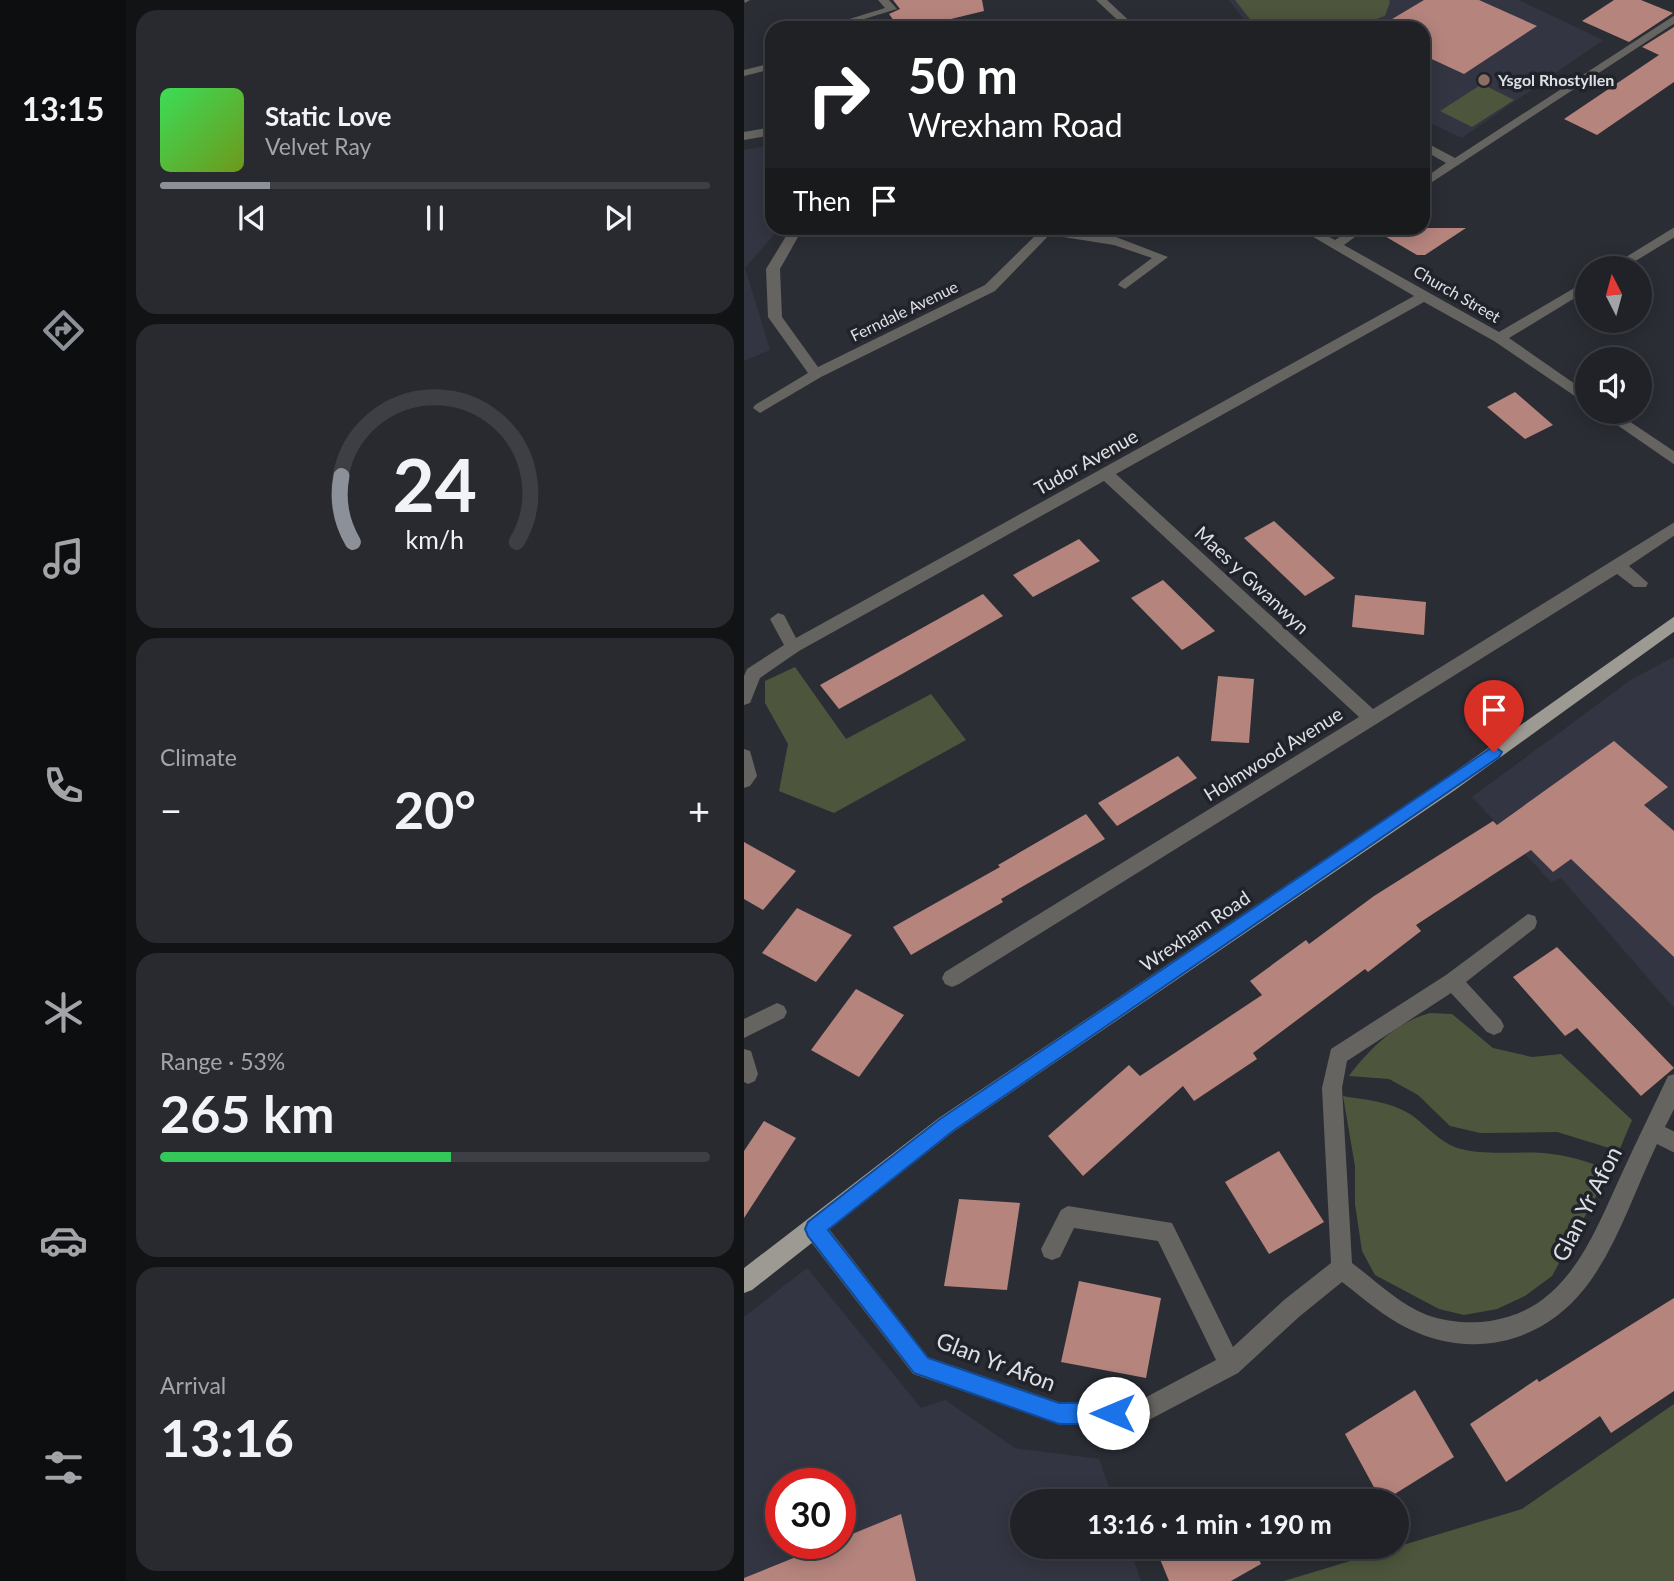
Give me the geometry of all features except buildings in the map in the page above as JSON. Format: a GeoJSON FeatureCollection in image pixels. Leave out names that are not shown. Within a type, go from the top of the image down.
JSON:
{"type":"FeatureCollection","features":[{"type":"Feature","properties":{"kind":"main road","name":"Wrexham Road"},"geometry":{"type":"LineString","coordinates":[[744,1282],[946,1125],[1437,793],[1674,622]]}},
{"type":"Feature","properties":{"kind":"street"},"geometry":{"type":"LineString","coordinates":[[848,21],[892,9],[883,0]]}},
{"type":"Feature","properties":{"kind":"street"},"geometry":{"type":"LineString","coordinates":[[1101,0],[1124,21]]}},
{"type":"Feature","properties":{"kind":"street"},"geometry":{"type":"LineString","coordinates":[[1430,179],[1674,18]]}},
{"type":"Feature","properties":{"kind":"street"},"geometry":{"type":"LineString","coordinates":[[744,73],[765,68]]}},
{"type":"Feature","properties":{"kind":"street"},"geometry":{"type":"LineString","coordinates":[[744,136],[765,132]]}},
{"type":"Feature","properties":{"kind":"street"},"geometry":{"type":"LineString","coordinates":[[1430,149],[1453,162]]}},
{"type":"Feature","properties":{"kind":"street"},"geometry":{"type":"LineString","coordinates":[[1633,256],[1674,231]]}},
{"type":"Feature","properties":{"kind":"street"},"geometry":{"type":"LineString","coordinates":[[793,235],[773,269],[776,317],[816,374]]}},
{"type":"Feature","properties":{"kind":"street","name":"Ferndale Avenue"},"geometry":{"type":"LineString","coordinates":[[760,408],[816,374],[990,288],[1043,235]]}},
{"type":"Feature","properties":{"kind":"street"},"geometry":{"type":"LineString","coordinates":[[1080,235],[1116,242],[1162,257],[1125,285]]}},
{"type":"Feature","properties":{"kind":"street","name":"Church Street"},"geometry":{"type":"LineString","coordinates":[[1316,235],[1499,338],[1575,391]]}},
{"type":"Feature","properties":{"kind":"street"},"geometry":{"type":"LineString","coordinates":[[1335,246],[1351,235]]}},
{"type":"Feature","properties":{"kind":"street"},"geometry":{"type":"LineString","coordinates":[[1499,338],[1575,292]]}},
{"type":"Feature","properties":{"kind":"street","name":"Tudor Avenue"},"geometry":{"type":"LineString","coordinates":[[744,698],[753,674],[793,647],[1426,295]]}},
{"type":"Feature","properties":{"kind":"street"},"geometry":{"type":"LineString","coordinates":[[1623,424],[1674,460]]}},
{"type":"Feature","properties":{"kind":"street","name":"Maes y Gwanwyn"},"geometry":{"type":"LineString","coordinates":[[1104,473],[1370,718]]}},
{"type":"Feature","properties":{"kind":"street","name":"Holmwood Avenue"},"geometry":{"type":"LineString","coordinates":[[952,978],[1618,566],[1674,527]]}},
{"type":"Feature","properties":{"kind":"street"},"geometry":{"type":"LineString","coordinates":[[1618,566],[1640,583]]}},
{"type":"Feature","properties":{"kind":"street"},"geometry":{"type":"LineString","coordinates":[[778,619],[793,647]]}},
{"type":"Feature","properties":{"kind":"street"},"geometry":{"type":"LineString","coordinates":[[744,757],[748,776],[744,781]]}},
{"type":"Feature","properties":{"kind":"street"},"geometry":{"type":"LineString","coordinates":[[1342,1268],[1332,1088],[1338,1056],[1453,981],[1528,922]]}},
{"type":"Feature","properties":{"kind":"street"},"geometry":{"type":"LineString","coordinates":[[1453,981],[1494,1026]]}},
{"type":"Feature","properties":{"kind":"street"},"geometry":{"type":"LineString","coordinates":[[744,1029],[777,1012]]}},
{"type":"Feature","properties":{"kind":"street","name":"Glan Yr Afon"},"geometry":{"type":"LineString","coordinates":[[815,1229],[921,1366],[1059,1413],[1139,1413],[1230,1366],[1292,1308],[1342,1268],[1383,1299],[1424,1324],[1457,1334],[1501,1333],[1537,1322],[1569,1292],[1602,1242],[1674,1083]]}},
{"type":"Feature","properties":{"kind":"street"},"geometry":{"type":"LineString","coordinates":[[1653,1132],[1674,1143]]}},
{"type":"Feature","properties":{"kind":"street"},"geometry":{"type":"LineString","coordinates":[[1051,1249],[1068,1217],[1164,1231],[1230,1366]]}},
{"type":"Feature","properties":{"kind":"shaded area","name":"Ysgol Rhostyllen"},"geometry":{"type":"Polygon","coordinates":[[[1229,0],[1519,0],[1603,40],[1462,138],[1430,123],[1430,21],[1245,21],[1229,0]]]}},
{"type":"Feature","properties":{"kind":"shaded area"},"geometry":{"type":"Polygon","coordinates":[[[765,146],[765,235],[774,235],[745,268],[770,350],[744,361],[744,150],[765,146]]]}},
{"type":"Feature","properties":{"kind":"shaded area"},"geometry":{"type":"Polygon","coordinates":[[[1674,657],[1674,1008],[1561,878],[1551,882],[1472,797],[1632,679],[1674,657]]]}},
{"type":"Feature","properties":{"kind":"shaded area"},"geometry":{"type":"Polygon","coordinates":[[[807,1268],[921,1408],[945,1400],[1015,1448],[1099,1459],[1110,1489],[1010,1489],[1010,1559],[1133,1559],[1141,1581],[744,1581],[744,1317],[807,1268]]]}},
{"type":"Feature","properties":{"kind":"green space"},"geometry":{"type":"Polygon","coordinates":[[[1235,0],[1390,2],[1385,16],[1371,21],[1252,21],[1235,0]]]}},
{"type":"Feature","properties":{"kind":"green space"},"geometry":{"type":"Polygon","coordinates":[[[1482,84],[1514,100],[1472,127],[1440,111],[1482,84]]]}},
{"type":"Feature","properties":{"kind":"green space"},"geometry":{"type":"Polygon","coordinates":[[[795,667],[846,739],[931,694],[966,740],[834,813],[779,791],[788,744],[765,703],[765,681],[795,667]]]}},
{"type":"Feature","properties":{"kind":"green space"},"geometry":{"type":"Polygon","coordinates":[[[1430,1013],[1452,1014],[1493,1048],[1532,1057],[1561,1054],[1632,1120],[1619,1151],[1557,1132],[1480,1133],[1450,1126],[1418,1095],[1389,1079],[1349,1076],[1365,1056],[1395,1030],[1430,1013]]]}},
{"type":"Feature","properties":{"kind":"green space"},"geometry":{"type":"Polygon","coordinates":[[[1343,1096],[1394,1106],[1416,1118],[1457,1148],[1489,1153],[1552,1154],[1586,1161],[1610,1171],[1552,1276],[1525,1296],[1497,1309],[1464,1315],[1439,1309],[1375,1275],[1362,1251],[1355,1204],[1355,1166],[1343,1096]]]}},
{"type":"Feature","properties":{"kind":"green space"},"geometry":{"type":"Polygon","coordinates":[[[1674,1404],[1674,1581],[1284,1581],[1357,1559],[1409,1559],[1409,1543],[1522,1509],[1674,1404]]]}},
{"type":"Feature","properties":{"kind":"place","name":"Ysgol Rhostyllen"},"geometry":{"type":"Point","coordinates":[1484,80]}},
{"type":"Feature","properties":{"kind":"route"},"geometry":{"type":"LineString","coordinates":[[1113,1413],[1059,1413],[921,1366],[815,1229],[946,1125],[1494,752]]}}]}
